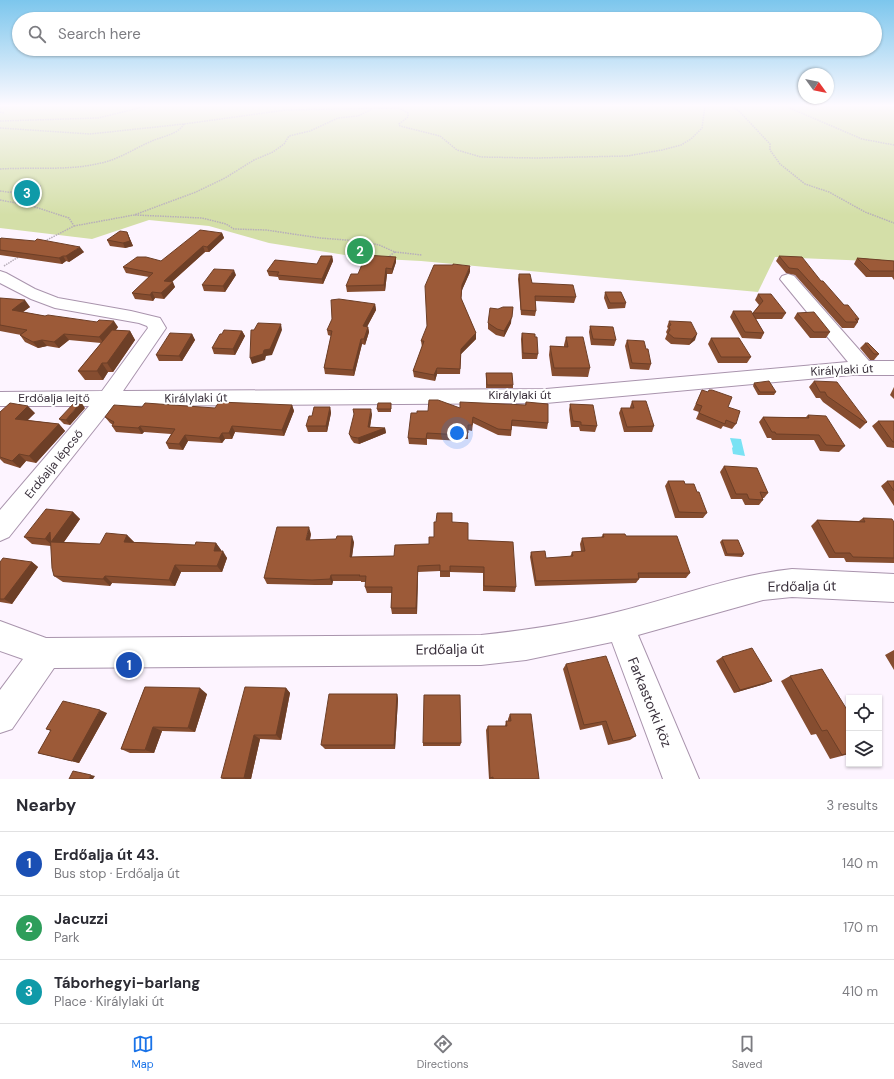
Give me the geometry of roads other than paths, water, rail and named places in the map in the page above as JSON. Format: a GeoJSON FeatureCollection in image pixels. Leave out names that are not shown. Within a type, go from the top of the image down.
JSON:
{"type":"FeatureCollection","features":[{"type":"Feature","properties":{"kind":"street"},"geometry":{"type":"LineString","coordinates":[[0,276],[32,294],[62,304],[130,315],[154,322],[157,328],[107,399]]}},
{"type":"Feature","properties":{"kind":"street"},"geometry":{"type":"LineString","coordinates":[[788,279],[864,368]]}},
{"type":"Feature","properties":{"kind":"street","name":"Királylaki út"},"geometry":{"type":"LineString","coordinates":[[107,399],[380,395],[546,396],[661,384],[864,368],[894,368]]}},
{"type":"Feature","properties":{"kind":"street","name":"Királylaki út"},"geometry":{"type":"LineString","coordinates":[[122,378],[125,392],[144,398]]}},
{"type":"Feature","properties":{"kind":"street","name":"Erdőalja lejtő"},"geometry":{"type":"LineString","coordinates":[[0,399],[107,399]]}},
{"type":"Feature","properties":{"kind":"street","name":"Erdőalja lépcső"},"geometry":{"type":"LineString","coordinates":[[0,529],[107,399]]}},
{"type":"Feature","properties":{"kind":"street","name":"Erdőalja út"},"geometry":{"type":"LineString","coordinates":[[0,636],[46,652],[481,650],[526,645],[578,636],[620,626],[763,586],[792,583],[894,588]]}},
{"type":"Feature","properties":{"kind":"street","name":"Farkastorki köz"},"geometry":{"type":"LineString","coordinates":[[620,626],[681,779]]}},
{"type":"Feature","properties":{"kind":"street"},"geometry":{"type":"LineString","coordinates":[[0,717],[46,652]]}},
{"type":"Feature","properties":{"kind":"water"},"geometry":{"type":"Polygon","coordinates":[[[730,438],[741,439],[745,456],[733,454],[733,447],[730,438]]]}},
{"type":"Feature","properties":{"kind":"place","name":"Táborhegyi-barlang"},"geometry":{"type":"Point","coordinates":[27,193]}},
{"type":"Feature","properties":{"kind":"place","name":"Jacuzzi"},"geometry":{"type":"Point","coordinates":[360,251]}},
{"type":"Feature","properties":{"kind":"place","name":"Erdőalja út 43."},"geometry":{"type":"Point","coordinates":[129,665]}}]}
